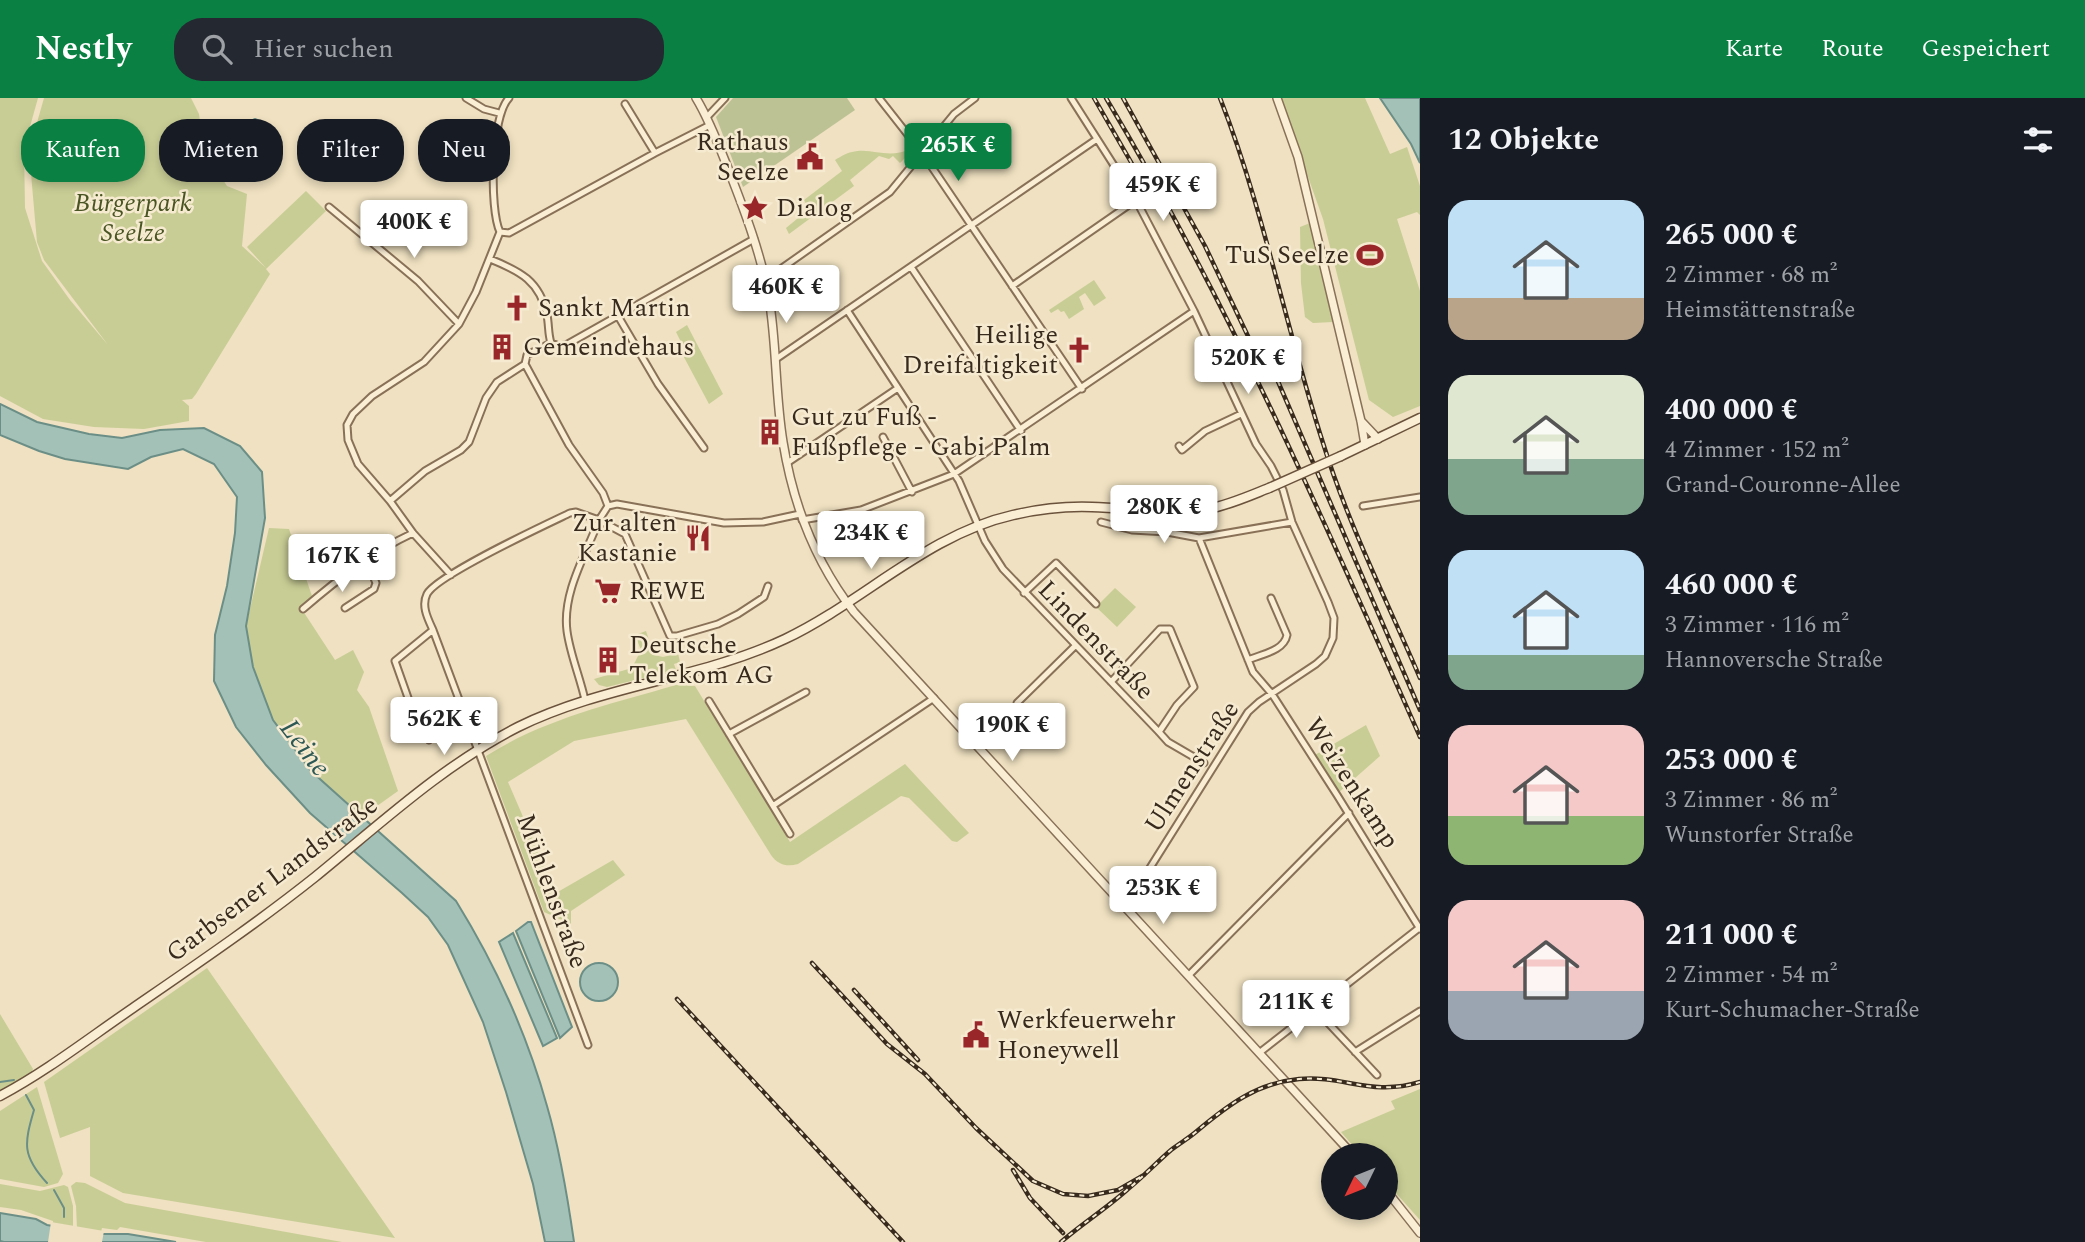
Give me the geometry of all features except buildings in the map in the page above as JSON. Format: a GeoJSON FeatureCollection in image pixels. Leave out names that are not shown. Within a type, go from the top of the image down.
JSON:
{"type":"FeatureCollection","features":[{"type":"Feature","properties":{"kind":"main road","name":"Garbsener Landstraße"},"geometry":{"type":"LineString","coordinates":[[0,1096],[38,1074],[252,926],[405,804],[479,750],[522,725],[585,700],[737,659],[785,639],[930,551],[978,526],[1012,515],[1058,508],[1090,507],[1171,512],[1227,505],[1341,456],[1420,418]]}},
{"type":"Feature","properties":{"kind":"street"},"geometry":{"type":"LineString","coordinates":[[466,98],[484,109],[499,113]]}},
{"type":"Feature","properties":{"kind":"street"},"geometry":{"type":"LineString","coordinates":[[509,98],[499,113],[494,170],[495,210],[500,232],[476,292],[459,324],[424,362],[372,396],[353,414],[347,425],[353,456],[366,476],[390,500],[413,533],[451,575],[501,547],[576,512],[599,520],[625,534],[670,636],[718,624],[738,614],[764,597],[768,586]]}},
{"type":"Feature","properties":{"kind":"street"},"geometry":{"type":"LineString","coordinates":[[696,98],[707,117],[754,239],[765,279],[787,463],[801,517],[830,577],[847,603],[1342,1143]]}},
{"type":"Feature","properties":{"kind":"street"},"geometry":{"type":"LineString","coordinates":[[707,117],[725,98]]}},
{"type":"Feature","properties":{"kind":"street"},"geometry":{"type":"LineString","coordinates":[[878,98],[923,154],[1082,389]]}},
{"type":"Feature","properties":{"kind":"street"},"geometry":{"type":"LineString","coordinates":[[765,279],[891,191],[954,114],[975,98]]}},
{"type":"Feature","properties":{"kind":"street"},"geometry":{"type":"LineString","coordinates":[[1071,98],[1136,200],[1195,311],[1241,414],[1287,500],[1292,522],[1328,601],[1334,628],[1333,638],[1325,656],[1272,694]]}},
{"type":"Feature","properties":{"kind":"street"},"geometry":{"type":"LineString","coordinates":[[1278,98],[1298,157],[1362,421],[1365,445]]}},
{"type":"Feature","properties":{"kind":"street"},"geometry":{"type":"LineString","coordinates":[[625,104],[655,153]]}},
{"type":"Feature","properties":{"kind":"street"},"geometry":{"type":"LineString","coordinates":[[500,232],[509,233],[710,125]]}},
{"type":"Feature","properties":{"kind":"street"},"geometry":{"type":"LineString","coordinates":[[776,359],[1097,139]]}},
{"type":"Feature","properties":{"kind":"street"},"geometry":{"type":"LineString","coordinates":[[1012,286],[1136,200]]}},
{"type":"Feature","properties":{"kind":"street"},"geometry":{"type":"LineString","coordinates":[[329,207],[418,281],[459,324]]}},
{"type":"Feature","properties":{"kind":"street"},"geometry":{"type":"LineString","coordinates":[[608,506],[603,493],[569,445],[525,364],[527,355],[551,343],[566,345],[754,239]]}},
{"type":"Feature","properties":{"kind":"street"},"geometry":{"type":"LineString","coordinates":[[490,259],[516,270],[531,282],[545,306],[551,343]]}},
{"type":"Feature","properties":{"kind":"street"},"geometry":{"type":"LineString","coordinates":[[911,267],[1021,431]]}},
{"type":"Feature","properties":{"kind":"street","name":"Lindenstraße"},"geometry":{"type":"LineString","coordinates":[[847,310],[954,474],[994,557],[1024,593],[1158,732],[1204,763]]}},
{"type":"Feature","properties":{"kind":"street"},"geometry":{"type":"LineString","coordinates":[[585,700],[570,645],[566,612],[571,590],[599,520],[608,506],[617,504],[724,523],[763,522],[861,510],[954,474],[1195,311]]}},
{"type":"Feature","properties":{"kind":"street"},"geometry":{"type":"LineString","coordinates":[[618,316],[658,384],[704,449]]}},
{"type":"Feature","properties":{"kind":"street"},"geometry":{"type":"LineString","coordinates":[[390,500],[425,471],[461,450],[469,442],[486,398],[497,382],[525,364]]}},
{"type":"Feature","properties":{"kind":"street"},"geometry":{"type":"LineString","coordinates":[[787,463],[898,388]]}},
{"type":"Feature","properties":{"kind":"street"},"geometry":{"type":"LineString","coordinates":[[1179,446],[1182,450],[1205,431],[1241,414]]}},
{"type":"Feature","properties":{"kind":"street"},"geometry":{"type":"LineString","coordinates":[[1362,421],[1378,439]]}},
{"type":"Feature","properties":{"kind":"street"},"geometry":{"type":"LineString","coordinates":[[883,437],[912,492]]}},
{"type":"Feature","properties":{"kind":"street"},"geometry":{"type":"LineString","coordinates":[[1363,506],[1420,497]]}},
{"type":"Feature","properties":{"kind":"street"},"geometry":{"type":"LineString","coordinates":[[1101,522],[1132,530],[1167,532],[1199,538],[1292,522]]}},
{"type":"Feature","properties":{"kind":"street"},"geometry":{"type":"LineString","coordinates":[[303,609],[366,559],[390,543],[413,533]]}},
{"type":"Feature","properties":{"kind":"street","name":"Ulmenstraße"},"geometry":{"type":"LineString","coordinates":[[1126,906],[1248,712],[1272,694],[1253,672],[1199,538]]}},
{"type":"Feature","properties":{"kind":"street"},"geometry":{"type":"LineString","coordinates":[[345,608],[374,589],[376,583],[366,559]]}},
{"type":"Feature","properties":{"kind":"street"},"geometry":{"type":"LineString","coordinates":[[1024,593],[1056,563],[1096,604]]}},
{"type":"Feature","properties":{"kind":"street","name":"Mühlenstraße"},"geometry":{"type":"LineString","coordinates":[[451,575],[432,588],[424,605],[588,1045]]}},
{"type":"Feature","properties":{"kind":"street"},"geometry":{"type":"LineString","coordinates":[[1248,660],[1282,646],[1287,640],[1271,598]]}},
{"type":"Feature","properties":{"kind":"street"},"geometry":{"type":"LineString","coordinates":[[1111,682],[1160,629],[1170,629],[1194,687],[1158,732]]}},
{"type":"Feature","properties":{"kind":"street"},"geometry":{"type":"LineString","coordinates":[[429,740],[418,726],[395,661],[433,630]]}},
{"type":"Feature","properties":{"kind":"street"},"geometry":{"type":"LineString","coordinates":[[1017,703],[1075,646]]}},
{"type":"Feature","properties":{"kind":"street"},"geometry":{"type":"LineString","coordinates":[[729,734],[806,692]]}},
{"type":"Feature","properties":{"kind":"street","name":"Weizenkamp"},"geometry":{"type":"LineString","coordinates":[[1272,694],[1420,928]]}},
{"type":"Feature","properties":{"kind":"street"},"geometry":{"type":"LineString","coordinates":[[774,805],[934,698]]}},
{"type":"Feature","properties":{"kind":"street"},"geometry":{"type":"LineString","coordinates":[[709,701],[790,834]]}},
{"type":"Feature","properties":{"kind":"street"},"geometry":{"type":"LineString","coordinates":[[1189,975],[1349,813]]}},
{"type":"Feature","properties":{"kind":"street"},"geometry":{"type":"LineString","coordinates":[[1259,1053],[1420,928]]}},
{"type":"Feature","properties":{"kind":"street"},"geometry":{"type":"LineString","coordinates":[[1315,1009],[1377,1075]]}},
{"type":"Feature","properties":{"kind":"street"},"geometry":{"type":"LineString","coordinates":[[1356,1052],[1420,1011]]}},
{"type":"Feature","properties":{"kind":"street"},"geometry":{"type":"LineString","coordinates":[[1398,1206],[1420,1233]]}},
{"type":"Feature","properties":{"kind":"green space","name":"Bürgerpark Seelze"},"geometry":{"type":"Polygon","coordinates":[[[0,98],[38,98],[32,119],[21,119],[21,182],[25,182],[25,208],[42,261],[108,345],[44,260],[37,242],[32,182],[145,182],[145,119],[38,119],[44,98],[191,98],[200,119],[159,119],[159,182],[224,182],[227,186],[247,194],[242,246],[266,268],[247,247],[306,191],[326,211],[266,269],[270,274],[196,394],[192,399],[182,400],[189,406],[189,421],[144,429],[94,427],[43,419],[0,396],[0,98]]]}},
{"type":"Feature","properties":{"kind":"green space"},"geometry":{"type":"Polygon","coordinates":[[[733,98],[847,98],[855,110],[743,187],[716,117],[733,98]]]}},
{"type":"Feature","properties":{"kind":"green space","name":"TuS Seelze"},"geometry":{"type":"Polygon","coordinates":[[[1280,98],[1365,98],[1390,154],[1407,147],[1420,186],[1420,215],[1417,212],[1397,219],[1420,291],[1420,406],[1393,417],[1369,400],[1323,219],[1280,98]]]}},
{"type":"Feature","properties":{"kind":"green space"},"geometry":{"type":"Polygon","coordinates":[[[910,149],[913,154],[900,163],[893,156],[889,159],[879,156],[850,180],[854,186],[789,234],[786,228],[809,209],[804,200],[842,171],[835,160],[848,153],[860,151],[894,153],[910,149]]]}},
{"type":"Feature","properties":{"kind":"green space"},"geometry":{"type":"Polygon","coordinates":[[[1310,223],[1333,322],[1313,323],[1305,317],[1301,283],[1300,227],[1310,223]]]}},
{"type":"Feature","properties":{"kind":"green space"},"geometry":{"type":"Polygon","coordinates":[[[1094,280],[1106,298],[1094,306],[1085,293],[1079,297],[1084,309],[1069,319],[1064,311],[1058,309],[1051,313],[1049,310],[1094,280]]]}},
{"type":"Feature","properties":{"kind":"green space"},"geometry":{"type":"Polygon","coordinates":[[[687,325],[723,394],[709,404],[678,346],[680,340],[676,332],[687,325]]]}},
{"type":"Feature","properties":{"kind":"green space"},"geometry":{"type":"Polygon","coordinates":[[[269,528],[289,529],[312,596],[301,608],[335,660],[353,650],[364,672],[357,690],[369,707],[398,791],[363,816],[311,771],[273,720],[253,667],[246,626],[269,528]]]}},
{"type":"Feature","properties":{"kind":"green space"},"geometry":{"type":"Polygon","coordinates":[[[1115,588],[1136,607],[1117,627],[1096,607],[1115,588]]]}},
{"type":"Feature","properties":{"kind":"green space"},"geometry":{"type":"Polygon","coordinates":[[[646,631],[654,655],[671,655],[671,648],[676,644],[680,662],[674,664],[676,670],[607,687],[599,685],[594,679],[632,668],[641,650],[635,635],[646,631]]]}},
{"type":"Feature","properties":{"kind":"green space"},"geometry":{"type":"Polygon","coordinates":[[[676,685],[695,686],[790,842],[905,764],[969,833],[957,842],[952,841],[909,798],[901,796],[798,864],[783,864],[771,855],[686,719],[574,741],[508,782],[556,893],[613,860],[625,875],[571,911],[571,924],[544,912],[486,756],[554,722],[676,685]]]}},
{"type":"Feature","properties":{"kind":"green space"},"geometry":{"type":"Polygon","coordinates":[[[1366,725],[1380,756],[1337,794],[1315,755],[1366,725]]]}},
{"type":"Feature","properties":{"kind":"green space"},"geometry":{"type":"Polygon","coordinates":[[[207,968],[395,1238],[123,1193],[90,1176],[90,1127],[60,1138],[44,1082],[207,968]]]}},
{"type":"Feature","properties":{"kind":"green space"},"geometry":{"type":"Polygon","coordinates":[[[0,1014],[33,1069],[30,1075],[0,1092],[0,1014]]]}},
{"type":"Feature","properties":{"kind":"green space"},"geometry":{"type":"Polygon","coordinates":[[[37,1087],[63,1174],[58,1183],[44,1187],[0,1179],[0,1111],[37,1087]]]}},
{"type":"Feature","properties":{"kind":"green space"},"geometry":{"type":"Polygon","coordinates":[[[1420,1089],[1420,1220],[1398,1195],[1398,1143],[1351,1143],[1341,1132],[1395,1109],[1391,1101],[1420,1089]]]}},
{"type":"Feature","properties":{"kind":"green space"},"geometry":{"type":"Polygon","coordinates":[[[76,1182],[85,1183],[125,1203],[342,1242],[206,1242],[120,1227],[117,1230],[102,1228],[101,1232],[77,1228],[76,1206],[71,1186],[76,1182]]]}},
{"type":"Feature","properties":{"kind":"green space"},"geometry":{"type":"Polygon","coordinates":[[[0,1184],[40,1191],[64,1185],[68,1187],[73,1206],[73,1227],[53,1224],[53,1221],[21,1210],[0,1207],[0,1184]]]}},
{"type":"Feature","properties":{"kind":"water"},"geometry":{"type":"Polygon","coordinates":[[[1380,98],[1420,98],[1420,163],[1411,144],[1380,98]]]}},
{"type":"Feature","properties":{"kind":"water"},"geometry":{"type":"Polygon","coordinates":[[[0,404],[37,422],[89,434],[122,438],[160,430],[204,428],[240,446],[262,472],[265,518],[246,626],[253,667],[273,720],[311,771],[456,901],[470,925],[509,1000],[539,1079],[559,1156],[574,1242],[545,1242],[533,1184],[506,1092],[483,1022],[448,945],[428,917],[310,813],[266,765],[236,727],[214,681],[215,635],[227,586],[237,497],[214,464],[183,449],[151,457],[128,469],[65,459],[39,451],[0,435],[0,404]]]}},
{"type":"Feature","properties":{"kind":"water"},"geometry":{"type":"Polygon","coordinates":[[[531,922],[572,1027],[560,1038],[516,931],[531,922]]]}},
{"type":"Feature","properties":{"kind":"water"},"geometry":{"type":"Polygon","coordinates":[[[513,933],[557,1038],[543,1046],[499,942],[513,933]]]}},
{"type":"Feature","properties":{"kind":"water"},"geometry":{"type":"Polygon","coordinates":[[[599,963],[613,968],[618,982],[613,996],[599,1001],[585,996],[580,982],[585,968],[599,963]]]}},
{"type":"Feature","properties":{"kind":"water"},"geometry":{"type":"Polygon","coordinates":[[[0,1213],[36,1219],[47,1225],[176,1242],[4,1242],[0,1241],[0,1213]]]}},
{"type":"Feature","properties":{"kind":"pier"},"geometry":{"type":"Polygon","coordinates":[[[51,1222],[104,1231],[102,1242],[48,1242],[51,1222]]]}},
{"type":"Feature","properties":{"kind":"waterway"},"geometry":{"type":"LineString","coordinates":[[0,1082],[14,1080]]}},
{"type":"Feature","properties":{"kind":"waterway"},"geometry":{"type":"LineString","coordinates":[[26,1095],[34,1110],[27,1149],[33,1165],[47,1183]]}},
{"type":"Feature","properties":{"kind":"waterway"},"geometry":{"type":"LineString","coordinates":[[54,1190],[64,1208],[64,1217]]}},
{"type":"Feature","properties":{"kind":"railway"},"geometry":{"type":"LineString","coordinates":[[1094,98],[1150,195]]}},
{"type":"Feature","properties":{"kind":"railway"},"geometry":{"type":"LineString","coordinates":[[1106,98],[1151,175],[1234,333],[1311,493],[1420,737]]}},
{"type":"Feature","properties":{"kind":"railway"},"geometry":{"type":"LineString","coordinates":[[1123,98],[1205,246],[1267,376]]}},
{"type":"Feature","properties":{"kind":"railway"},"geometry":{"type":"LineString","coordinates":[[1220,98],[1236,140],[1262,226],[1333,473],[1356,533],[1420,678]]}},
{"type":"Feature","properties":{"kind":"railway"},"geometry":{"type":"LineString","coordinates":[[1270,363],[1420,710]]}},
{"type":"Feature","properties":{"kind":"railway"},"geometry":{"type":"LineString","coordinates":[[812,963],[887,1044],[925,1074],[976,1128],[1033,1181],[1063,1194],[1088,1196],[1118,1190],[1144,1175]]}},
{"type":"Feature","properties":{"kind":"railway"},"geometry":{"type":"LineString","coordinates":[[854,990],[918,1060]]}},
{"type":"Feature","properties":{"kind":"railway"},"geometry":{"type":"LineString","coordinates":[[677,999],[903,1242]]}},
{"type":"Feature","properties":{"kind":"railway"},"geometry":{"type":"LineString","coordinates":[[1061,1242],[1120,1196],[1171,1150],[1220,1112],[1256,1090],[1299,1079],[1330,1080],[1372,1087],[1403,1086],[1420,1082]]}},
{"type":"Feature","properties":{"kind":"railway"},"geometry":{"type":"LineString","coordinates":[[1013,1170],[1030,1198],[1063,1233]]}},
{"type":"Feature","properties":{"kind":"place","name":"Rathaus Seelze"},"geometry":{"type":"Point","coordinates":[810,157]}},
{"type":"Feature","properties":{"kind":"place","name":"Dialog"},"geometry":{"type":"Point","coordinates":[755,208]}},
{"type":"Feature","properties":{"kind":"place","name":"TuS Seelze"},"geometry":{"type":"Point","coordinates":[1370,255]}},
{"type":"Feature","properties":{"kind":"place","name":"Sankt Martin"},"geometry":{"type":"Point","coordinates":[517,308]}},
{"type":"Feature","properties":{"kind":"place","name":"Gemeindehaus"},"geometry":{"type":"Point","coordinates":[502,347]}},
{"type":"Feature","properties":{"kind":"place","name":"Heilige Dreifaltigkeit"},"geometry":{"type":"Point","coordinates":[1079,350]}},
{"type":"Feature","properties":{"kind":"place","name":"Gut zu Fuß - Fußpflege - Gabi Palm"},"geometry":{"type":"Point","coordinates":[770,432]}},
{"type":"Feature","properties":{"kind":"place","name":"Zur alten Kastanie"},"geometry":{"type":"Point","coordinates":[698,538]}},
{"type":"Feature","properties":{"kind":"place","name":"REWE"},"geometry":{"type":"Point","coordinates":[608,591]}},
{"type":"Feature","properties":{"kind":"place","name":"Deutsche Telekom AG"},"geometry":{"type":"Point","coordinates":[608,660]}},
{"type":"Feature","properties":{"kind":"place","name":"Werkfeuerwehr Honeywell"},"geometry":{"type":"Point","coordinates":[976,1035]}},
{"type":"Feature","properties":{"kind":"water label","name":"Leine"},"geometry":{"type":"Point","coordinates":[305,748]}}]}
